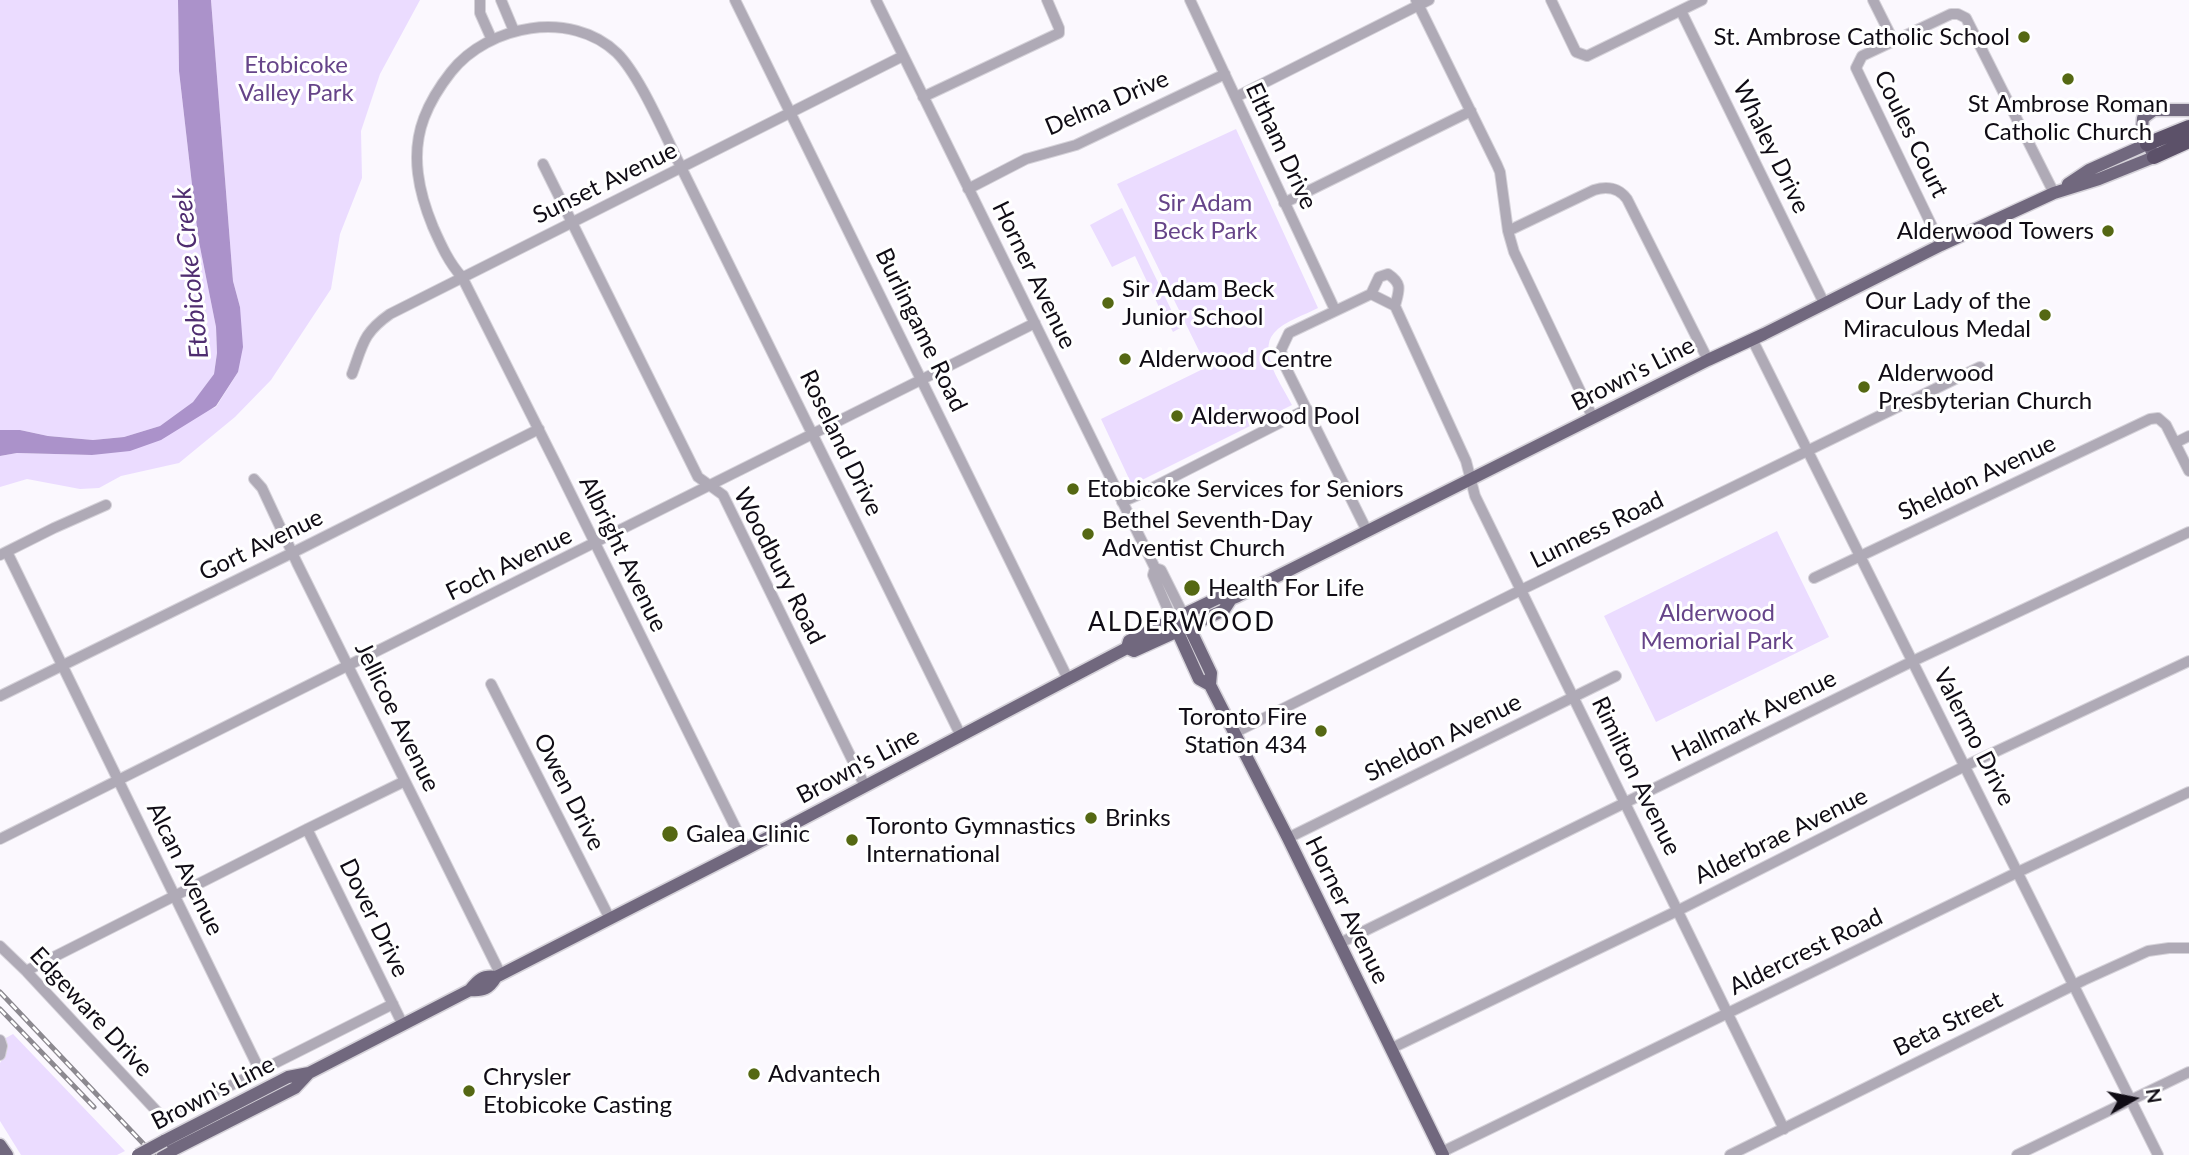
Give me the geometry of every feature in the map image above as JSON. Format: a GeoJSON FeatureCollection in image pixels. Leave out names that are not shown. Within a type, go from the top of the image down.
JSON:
{"type":"FeatureCollection","features":[{"type":"Feature","properties":{"kind":"highway"},"geometry":{"type":"LineString","coordinates":[[2150,150],[2162,139],[2189,127]]}},
{"type":"Feature","properties":{"kind":"highway"},"geometry":{"type":"LineString","coordinates":[[2150,150],[2189,141]]}},
{"type":"Feature","properties":{"kind":"main road"},"geometry":{"type":"LineString","coordinates":[[2150,150],[2142,124],[2146,113],[2159,109],[2189,110]]}},
{"type":"Feature","properties":{"kind":"main road","name":"Brown's Line"},"geometry":{"type":"LineString","coordinates":[[138,1155],[166,1149],[288,1077],[309,1073],[470,990],[477,981],[487,976],[499,976],[746,849],[1127,648],[1129,641],[1224,610],[1231,599],[1941,245],[2055,193],[2089,170],[2150,150]]}},
{"type":"Feature","properties":{"kind":"main road","name":"Horner Avenue"},"geometry":{"type":"LineString","coordinates":[[1180,623],[1199,679],[1210,684],[1443,1154]]}},
{"type":"Feature","properties":{"kind":"main road"},"geometry":{"type":"LineString","coordinates":[[0,1145],[7,1155]]}},
{"type":"Feature","properties":{"kind":"street"},"geometry":{"type":"LineString","coordinates":[[480,0],[480,13],[492,40]]}},
{"type":"Feature","properties":{"kind":"street"},"geometry":{"type":"LineString","coordinates":[[501,0],[514,31]]}},
{"type":"Feature","properties":{"kind":"street","name":"Burlingame Road"},"geometry":{"type":"LineString","coordinates":[[735,0],[1068,679]]}},
{"type":"Feature","properties":{"kind":"street","name":"Horner Avenue"},"geometry":{"type":"LineString","coordinates":[[876,0],[1155,568],[1153,575],[1180,623]]}},
{"type":"Feature","properties":{"kind":"street"},"geometry":{"type":"LineString","coordinates":[[923,97],[1059,33],[1047,0]]}},
{"type":"Feature","properties":{"kind":"street","name":"Eltham Drive"},"geometry":{"type":"LineString","coordinates":[[1190,0],[1335,310]]}},
{"type":"Feature","properties":{"kind":"street"},"geometry":{"type":"LineString","coordinates":[[1236,97],[1417,3],[1429,0]]}},
{"type":"Feature","properties":{"kind":"street"},"geometry":{"type":"LineString","coordinates":[[1551,0],[1576,52],[1587,56],[1702,0]]}},
{"type":"Feature","properties":{"kind":"street"},"geometry":{"type":"LineString","coordinates":[[1873,0],[1893,40]]}},
{"type":"Feature","properties":{"kind":"street"},"geometry":{"type":"LineString","coordinates":[[1417,3],[1500,172],[1507,231],[1514,252],[1593,418]]}},
{"type":"Feature","properties":{"kind":"street","name":"Whaley Drive"},"geometry":{"type":"LineString","coordinates":[[1681,10],[1824,303]]}},
{"type":"Feature","properties":{"kind":"street","name":"Coules Court"},"geometry":{"type":"LineString","coordinates":[[1941,245],[1856,68],[1862,56],[1893,40],[1951,14],[1966,18],[2055,193]]}},
{"type":"Feature","properties":{"kind":"street","name":"Roseland Drive"},"geometry":{"type":"LineString","coordinates":[[492,40],[514,31],[555,26],[580,31],[616,52],[630,68],[814,434],[961,736]]}},
{"type":"Feature","properties":{"kind":"street","name":"Albright Avenue"},"geometry":{"type":"LineString","coordinates":[[492,40],[452,71],[434,96],[423,120],[417,163],[422,200],[453,268],[462,277],[540,429],[746,849]]}},
{"type":"Feature","properties":{"kind":"street","name":"Sunset Avenue"},"geometry":{"type":"LineString","coordinates":[[352,374],[371,328],[399,309],[903,56]]}},
{"type":"Feature","properties":{"kind":"street","name":"Delma Drive"},"geometry":{"type":"LineString","coordinates":[[968,189],[1026,159],[1076,145],[1225,74]]}},
{"type":"Feature","properties":{"kind":"street"},"geometry":{"type":"LineString","coordinates":[[1284,202],[1471,111]]}},
{"type":"Feature","properties":{"kind":"street","name":"Woodbury Road"},"geometry":{"type":"LineString","coordinates":[[543,164],[698,477],[723,495],[865,786]]}},
{"type":"Feature","properties":{"kind":"street"},"geometry":{"type":"LineString","coordinates":[[1507,231],[1594,190],[1606,187],[1620,192],[1627,199],[1708,360]]}},
{"type":"Feature","properties":{"kind":"street","name":"Rimilton Avenue"},"geometry":{"type":"LineString","coordinates":[[1371,294],[1379,277],[1388,274],[1396,280],[1400,289],[1395,306],[1466,461],[1475,496],[1784,1129]]}},
{"type":"Feature","properties":{"kind":"street"},"geometry":{"type":"LineString","coordinates":[[1367,531],[1281,353],[1289,333],[1371,294],[1395,306]]}},
{"type":"Feature","properties":{"kind":"street","name":"Foch Avenue"},"geometry":{"type":"LineString","coordinates":[[0,839],[1035,323]]}},
{"type":"Feature","properties":{"kind":"street","name":"Valermo Drive"},"geometry":{"type":"LineString","coordinates":[[1752,340],[2158,1155]]}},
{"type":"Feature","properties":{"kind":"street","name":"Lunness Road"},"geometry":{"type":"LineString","coordinates":[[1234,733],[1980,367]]}},
{"type":"Feature","properties":{"kind":"street"},"geometry":{"type":"LineString","coordinates":[[1122,502],[1307,409]]}},
{"type":"Feature","properties":{"kind":"street","name":"Sheldon Avenue"},"geometry":{"type":"LineString","coordinates":[[1814,578],[2150,419],[2158,418],[2166,425],[2175,443]]}},
{"type":"Feature","properties":{"kind":"street","name":"Gort Avenue"},"geometry":{"type":"LineString","coordinates":[[0,696],[540,429]]}},
{"type":"Feature","properties":{"kind":"street"},"geometry":{"type":"LineString","coordinates":[[2189,436],[2175,443],[2189,471]]}},
{"type":"Feature","properties":{"kind":"street","name":"Jellicoe Avenue"},"geometry":{"type":"LineString","coordinates":[[254,479],[262,488],[499,976]]}},
{"type":"Feature","properties":{"kind":"street"},"geometry":{"type":"LineString","coordinates":[[4,553],[106,505]]}},
{"type":"Feature","properties":{"kind":"street","name":"Hallmark Avenue"},"geometry":{"type":"LineString","coordinates":[[1340,943],[1913,661],[2189,531]]}},
{"type":"Feature","properties":{"kind":"street","name":"Alcan Avenue"},"geometry":{"type":"LineString","coordinates":[[4,553],[63,666],[260,1071]]}},
{"type":"Feature","properties":{"kind":"street","name":"Alderbrae Avenue"},"geometry":{"type":"LineString","coordinates":[[1392,1048],[1679,910],[1965,766],[2189,661]]}},
{"type":"Feature","properties":{"kind":"street","name":"Sheldon Avenue"},"geometry":{"type":"LineString","coordinates":[[1288,838],[1616,676]]}},
{"type":"Feature","properties":{"kind":"street","name":"Owen Drive"},"geometry":{"type":"LineString","coordinates":[[491,684],[610,919]]}},
{"type":"Feature","properties":{"kind":"street"},"geometry":{"type":"LineString","coordinates":[[26,971],[405,781]]}},
{"type":"Feature","properties":{"kind":"street","name":"Aldercrest Road"},"geometry":{"type":"LineString","coordinates":[[1443,1154],[2018,872],[2189,792]]}},
{"type":"Feature","properties":{"kind":"street","name":"Dover Drive"},"geometry":{"type":"LineString","coordinates":[[307,828],[403,1025]]}},
{"type":"Feature","properties":{"kind":"street","name":"Edgeware Drive"},"geometry":{"type":"LineString","coordinates":[[0,946],[161,1118],[166,1118],[260,1071]]}},
{"type":"Feature","properties":{"kind":"street","name":"Beta Street"},"geometry":{"type":"LineString","coordinates":[[1730,1155],[2148,951],[2189,948]]}},
{"type":"Feature","properties":{"kind":"street"},"geometry":{"type":"LineString","coordinates":[[260,1071],[393,1004]]}},
{"type":"Feature","properties":{"kind":"street"},"geometry":{"type":"LineString","coordinates":[[0,1040],[0,1055]]}},
{"type":"Feature","properties":{"kind":"street"},"geometry":{"type":"LineString","coordinates":[[2017,1155],[2189,1072]]}},
{"type":"Feature","properties":{"kind":"green space"},"geometry":{"type":"Polygon","coordinates":[[[0,0],[178,0],[179,71],[198,237],[216,327],[217,353],[214,374],[193,402],[160,426],[124,437],[93,440],[48,436],[20,430],[0,430],[0,0]]]}},
{"type":"Feature","properties":{"kind":"green space","name":"Etobicoke Valley Park"},"geometry":{"type":"Polygon","coordinates":[[[211,0],[420,0],[380,74],[361,131],[362,178],[340,234],[331,289],[271,380],[235,417],[179,463],[121,476],[99,488],[80,489],[27,479],[0,487],[0,456],[17,453],[92,455],[216,407],[238,372],[240,307],[233,281],[211,0]]]}},
{"type":"Feature","properties":{"kind":"green space","name":"Sir Adam Beck Park"},"geometry":{"type":"Polygon","coordinates":[[[1236,129],[1318,308],[1283,325],[1270,341],[1268,350],[1273,369],[1292,405],[1132,485],[1101,419],[1207,367],[1117,184],[1236,129]]]}},
{"type":"Feature","properties":{"kind":"green space"},"geometry":{"type":"Polygon","coordinates":[[[1122,208],[1180,328],[1173,332],[1135,256],[1112,267],[1090,225],[1122,208]]]}},
{"type":"Feature","properties":{"kind":"green space","name":"Alderwood Memorial Park"},"geometry":{"type":"Polygon","coordinates":[[[1777,531],[1829,637],[1656,722],[1604,616],[1777,531]]]}},
{"type":"Feature","properties":{"kind":"green space"},"geometry":{"type":"Polygon","coordinates":[[[13,1034],[125,1151],[117,1155],[21,1155],[0,1121],[0,1063],[7,1052],[4,1039],[13,1034]]]}},
{"type":"Feature","properties":{"kind":"shaded area","name":"Etobicoke Creek"},"geometry":{"type":"Polygon","coordinates":[[[178,0],[211,0],[233,281],[240,307],[243,347],[238,372],[216,406],[161,440],[130,451],[92,455],[17,453],[0,456],[0,430],[20,430],[48,436],[93,440],[124,437],[160,426],[193,402],[214,374],[217,353],[216,327],[198,237],[179,71],[178,0]]]}},
{"type":"Feature","properties":{"kind":"railway"},"geometry":{"type":"LineString","coordinates":[[0,992],[154,1155]]}},
{"type":"Feature","properties":{"kind":"railway"},"geometry":{"type":"LineString","coordinates":[[0,1009],[94,1107]]}},
{"type":"Feature","properties":{"kind":"place","name":"St. Ambrose Catholic School"},"geometry":{"type":"Point","coordinates":[2024,37]}},
{"type":"Feature","properties":{"kind":"place","name":"St Ambrose Roman Catholic Church"},"geometry":{"type":"Point","coordinates":[2068,79]}},
{"type":"Feature","properties":{"kind":"place","name":"Alderwood Towers"},"geometry":{"type":"Point","coordinates":[2108,231]}},
{"type":"Feature","properties":{"kind":"place","name":"Sir Adam Beck Junior School"},"geometry":{"type":"Point","coordinates":[1108,303]}},
{"type":"Feature","properties":{"kind":"place","name":"Our Lady of the Miraculous Medal"},"geometry":{"type":"Point","coordinates":[2045,315]}},
{"type":"Feature","properties":{"kind":"place","name":"Alderwood Centre"},"geometry":{"type":"Point","coordinates":[1125,359]}},
{"type":"Feature","properties":{"kind":"place","name":"Alderwood Presbyterian Church"},"geometry":{"type":"Point","coordinates":[1864,387]}},
{"type":"Feature","properties":{"kind":"place","name":"Alderwood Pool"},"geometry":{"type":"Point","coordinates":[1177,416]}},
{"type":"Feature","properties":{"kind":"place","name":"Etobicoke Services for Seniors"},"geometry":{"type":"Point","coordinates":[1073,489]}},
{"type":"Feature","properties":{"kind":"place","name":"Bethel Seventh-Day Adventist Church"},"geometry":{"type":"Point","coordinates":[1088,534]}},
{"type":"Feature","properties":{"kind":"place","name":"Health For Life"},"geometry":{"type":"Point","coordinates":[1192,588]}},
{"type":"Feature","properties":{"kind":"place","name":"Toronto Fire Station 434"},"geometry":{"type":"Point","coordinates":[1321,731]}},
{"type":"Feature","properties":{"kind":"place","name":"Brinks"},"geometry":{"type":"Point","coordinates":[1091,818]}},
{"type":"Feature","properties":{"kind":"place","name":"Galea Clinic"},"geometry":{"type":"Point","coordinates":[670,834]}},
{"type":"Feature","properties":{"kind":"place","name":"Toronto Gymnastics International"},"geometry":{"type":"Point","coordinates":[852,840]}},
{"type":"Feature","properties":{"kind":"place","name":"Advantech"},"geometry":{"type":"Point","coordinates":[754,1074]}},
{"type":"Feature","properties":{"kind":"place","name":"Chrysler Etobicoke Casting"},"geometry":{"type":"Point","coordinates":[469,1091]}},
{"type":"Feature","properties":{"kind":"district","name":"ALDERWOOD"},"geometry":{"type":"Point","coordinates":[1182,623]}}]}
